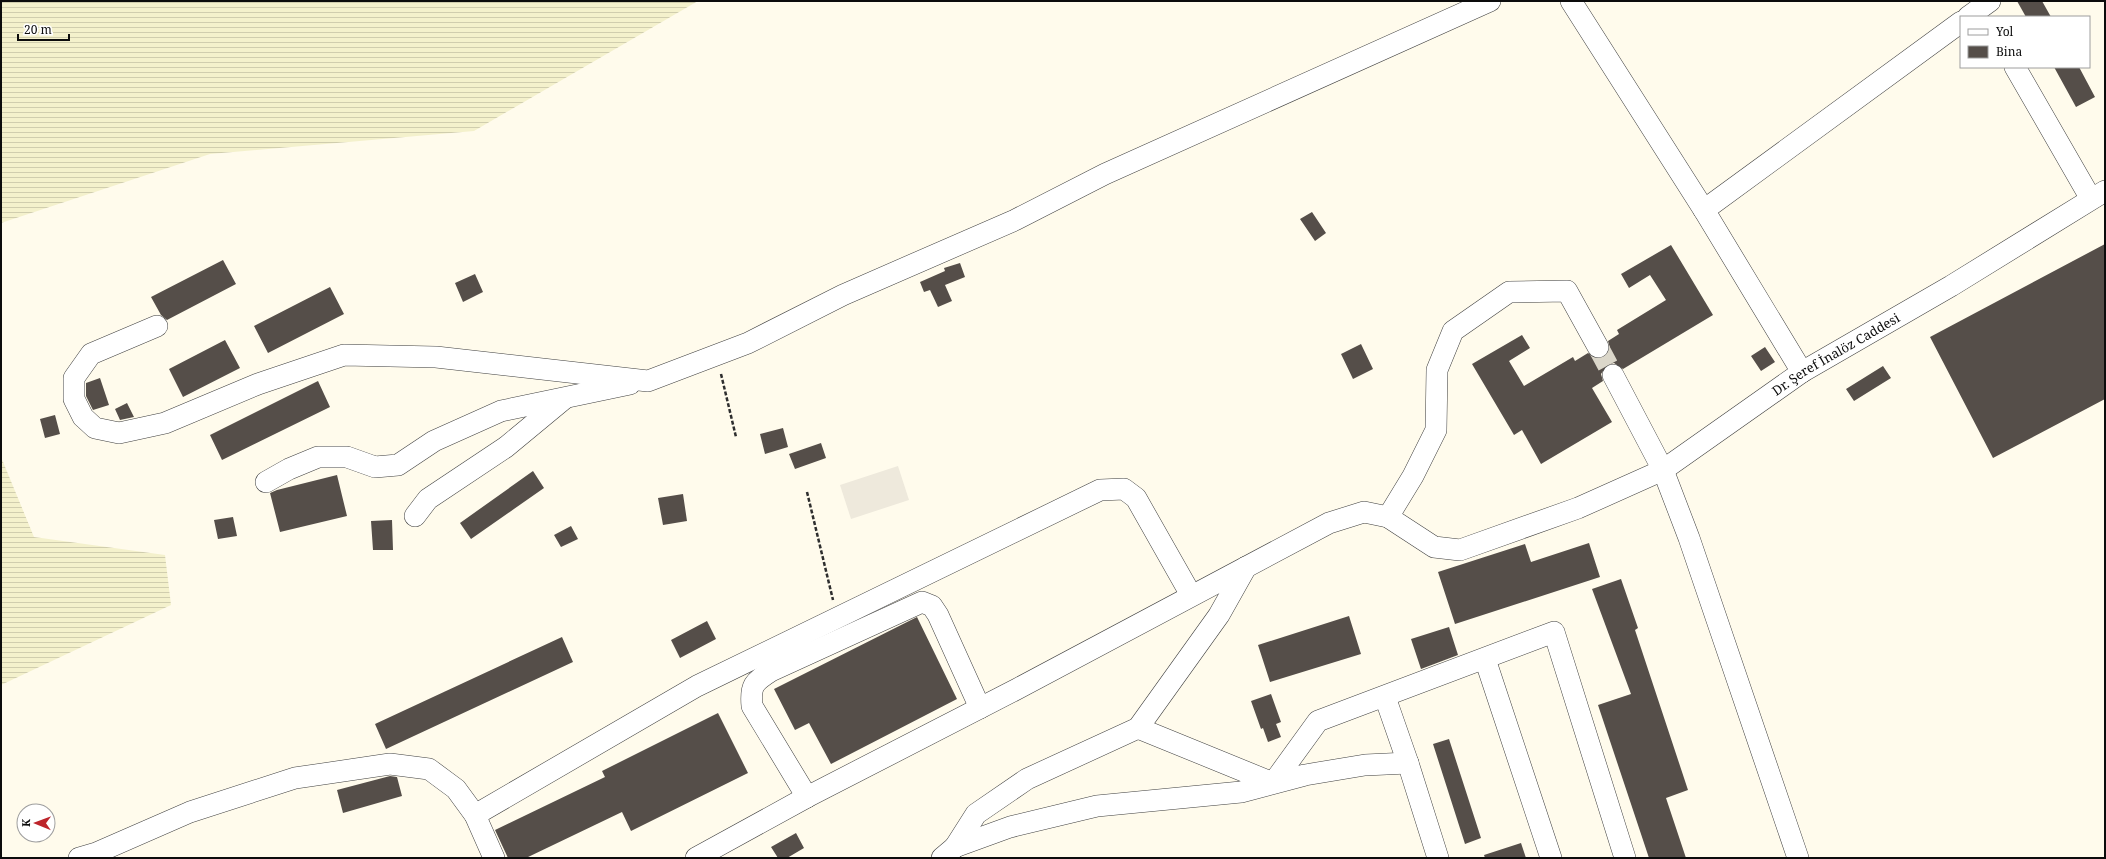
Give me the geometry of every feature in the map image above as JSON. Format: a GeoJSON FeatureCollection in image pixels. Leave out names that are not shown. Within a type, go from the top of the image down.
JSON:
{"type":"FeatureCollection","features":[{"type":"Feature","properties":{"kind":"lane"},"geometry":{"type":"LineString","coordinates":[[266,482],[289,469],[318,457],[347,456],[375,467],[398,465],[434,441],[501,411],[648,381],[717,356],[748,343],[843,295],[1015,220],[1105,174],[1490,1]]}},
{"type":"Feature","properties":{"kind":"lane"},"geometry":{"type":"LineString","coordinates":[[1571,1],[1704,210],[1802,372]]}},
{"type":"Feature","properties":{"kind":"lane"},"geometry":{"type":"LineString","coordinates":[[1704,210],[1960,23]]}},
{"type":"Feature","properties":{"kind":"lane"},"geometry":{"type":"LineString","coordinates":[[2016,68],[2098,195]]}},
{"type":"Feature","properties":{"kind":"lane","name":"Dr. Şeref İnalöz Caddesi"},"geometry":{"type":"LineString","coordinates":[[1388,517],[1434,547],[1460,550],[1578,508],[1664,470],[1802,372],[1951,286],[2098,195]]}},
{"type":"Feature","properties":{"kind":"lane"},"geometry":{"type":"LineString","coordinates":[[696,858],[807,797],[980,708],[1329,523],[1364,512],[1388,517],[1413,476],[1436,430],[1437,370],[1453,331],[1509,292],[1567,291],[1598,347]]}},
{"type":"Feature","properties":{"kind":"lane"},"geometry":{"type":"LineString","coordinates":[[157,326],[91,354],[74,378],[74,399],[83,417],[95,428],[120,432],[165,423],[258,384],[344,355],[436,357],[648,381]]}},
{"type":"Feature","properties":{"kind":"lane"},"geometry":{"type":"LineString","coordinates":[[1613,374],[1664,470],[1692,545],[1798,858]]}},
{"type":"Feature","properties":{"kind":"lane"},"geometry":{"type":"LineString","coordinates":[[415,516],[428,499],[506,447],[566,398]]}},
{"type":"Feature","properties":{"kind":"lane"},"geometry":{"type":"LineString","coordinates":[[476,815],[697,686],[837,616],[1100,490],[1124,489],[1136,498],[1191,595]]}},
{"type":"Feature","properties":{"kind":"lane"},"geometry":{"type":"LineString","coordinates":[[948,852],[976,814],[1027,779],[1138,728],[1220,615],[1246,567]]}},
{"type":"Feature","properties":{"kind":"lane"},"geometry":{"type":"LineString","coordinates":[[807,797],[752,706],[751,693],[756,680],[771,671],[922,602],[932,606],[938,615],[980,708]]}},
{"type":"Feature","properties":{"kind":"lane"},"geometry":{"type":"LineString","coordinates":[[1273,783],[1318,721],[1554,632],[1624,858]]}},
{"type":"Feature","properties":{"kind":"lane"},"geometry":{"type":"LineString","coordinates":[[1485,659],[1551,858]]}},
{"type":"Feature","properties":{"kind":"lane"},"geometry":{"type":"LineString","coordinates":[[1385,697],[1408,763],[1438,858]]}},
{"type":"Feature","properties":{"kind":"lane"},"geometry":{"type":"LineString","coordinates":[[1138,728],[1273,783]]}},
{"type":"Feature","properties":{"kind":"lane"},"geometry":{"type":"LineString","coordinates":[[948,852],[1010,827],[1097,806],[1241,792],[1305,775],[1365,765],[1408,763]]}},
{"type":"Feature","properties":{"kind":"lane"},"geometry":{"type":"LineString","coordinates":[[79,858],[96,854],[190,812],[295,778],[390,764],[429,769],[456,788],[476,815],[494,858]]}},
{"type":"Feature","properties":{"kind":"path"},"geometry":{"type":"LineString","coordinates":[[717,356],[736,437]]}},
{"type":"Feature","properties":{"kind":"path"},"geometry":{"type":"LineString","coordinates":[[807,492],[837,616]]}},
{"type":"Feature","properties":{"kind":"shaded area"},"geometry":{"type":"Polygon","coordinates":[[[1,1],[698,1],[474,131],[210,154],[1,223],[1,1]]]}},
{"type":"Feature","properties":{"kind":"shaded area"},"geometry":{"type":"Polygon","coordinates":[[[1,457],[34,537],[165,555],[171,605],[1,685],[1,457]]]}},
{"type":"Feature","properties":{"kind":"shaded area"},"geometry":{"type":"Polygon","coordinates":[[[898,466],[909,500],[851,519],[840,485],[898,466]]]}},
{"type":"Feature","properties":{"kind":"building"},"geometry":{"type":"Polygon","coordinates":[[[2017,1],[2042,1],[2050,16],[2025,16],[2017,1]]]}},
{"type":"Feature","properties":{"kind":"building"},"geometry":{"type":"Polygon","coordinates":[[[2055,68],[2080,68],[2095,97],[2076,107],[2055,68]]]}},
{"type":"Feature","properties":{"kind":"building"},"geometry":{"type":"Polygon","coordinates":[[[1312,212],[1326,233],[1315,241],[1300,219],[1312,212]]]}},
{"type":"Feature","properties":{"kind":"building"},"geometry":{"type":"Polygon","coordinates":[[[2105,244],[2105,399],[1993,458],[1930,337],[2105,244]]]}},
{"type":"Feature","properties":{"kind":"building"},"geometry":{"type":"Polygon","coordinates":[[[1671,245],[1713,315],[1623,369],[1614,363],[1607,365],[1601,374],[1603,381],[1592,388],[1612,422],[1541,464],[1522,430],[1514,435],[1472,364],[1522,335],[1530,348],[1509,361],[1524,386],[1573,357],[1575,361],[1588,353],[1597,359],[1604,357],[1610,348],[1608,341],[1619,334],[1617,330],[1666,300],[1650,275],[1629,288],[1621,274],[1671,245]]]}},
{"type":"Feature","properties":{"kind":"building"},"geometry":{"type":"Polygon","coordinates":[[[223,260],[236,284],[167,320],[161,315],[151,297],[223,260]]]}},
{"type":"Feature","properties":{"kind":"building"},"geometry":{"type":"Polygon","coordinates":[[[960,263],[965,277],[945,285],[952,301],[938,307],[930,290],[924,292],[920,282],[945,271],[944,268],[960,263]]]}},
{"type":"Feature","properties":{"kind":"building"},"geometry":{"type":"Polygon","coordinates":[[[475,274],[483,292],[463,302],[455,283],[475,274]]]}},
{"type":"Feature","properties":{"kind":"building"},"geometry":{"type":"Polygon","coordinates":[[[330,287],[344,314],[268,353],[254,326],[330,287]]]}},
{"type":"Feature","properties":{"kind":"building"},"geometry":{"type":"Polygon","coordinates":[[[225,340],[240,368],[183,397],[169,369],[225,340]]]}},
{"type":"Feature","properties":{"kind":"building"},"geometry":{"type":"Polygon","coordinates":[[[1361,344],[1373,369],[1353,379],[1341,354],[1361,344]]]}},
{"type":"Feature","properties":{"kind":"building"},"geometry":{"type":"Polygon","coordinates":[[[1765,347],[1775,362],[1761,371],[1751,356],[1765,347]]]}},
{"type":"Feature","properties":{"kind":"building"},"geometry":{"type":"Polygon","coordinates":[[[1883,366],[1891,378],[1854,401],[1846,389],[1883,366]]]}},
{"type":"Feature","properties":{"kind":"building"},"geometry":{"type":"Polygon","coordinates":[[[100,378],[109,405],[93,410],[86,396],[86,383],[100,378]]]}},
{"type":"Feature","properties":{"kind":"building"},"geometry":{"type":"Polygon","coordinates":[[[318,381],[330,407],[222,460],[210,435],[318,381]]]}},
{"type":"Feature","properties":{"kind":"building"},"geometry":{"type":"Polygon","coordinates":[[[127,403],[134,417],[120,420],[115,409],[127,403]]]}},
{"type":"Feature","properties":{"kind":"building"},"geometry":{"type":"Polygon","coordinates":[[[55,415],[60,434],[45,438],[40,419],[55,415]]]}},
{"type":"Feature","properties":{"kind":"building"},"geometry":{"type":"Polygon","coordinates":[[[783,428],[788,447],[765,454],[760,434],[783,428]]]}},
{"type":"Feature","properties":{"kind":"building"},"geometry":{"type":"Polygon","coordinates":[[[821,443],[826,458],[795,469],[789,454],[821,443]]]}},
{"type":"Feature","properties":{"kind":"building"},"geometry":{"type":"Polygon","coordinates":[[[533,471],[544,488],[471,539],[460,523],[533,471]]]}},
{"type":"Feature","properties":{"kind":"building"},"geometry":{"type":"Polygon","coordinates":[[[337,475],[347,516],[280,532],[270,493],[337,475]]]}},
{"type":"Feature","properties":{"kind":"building"},"geometry":{"type":"Polygon","coordinates":[[[683,494],[687,521],[663,525],[658,498],[683,494]]]}},
{"type":"Feature","properties":{"kind":"building"},"geometry":{"type":"Polygon","coordinates":[[[233,517],[237,536],[218,539],[214,520],[233,517]]]}},
{"type":"Feature","properties":{"kind":"building"},"geometry":{"type":"Polygon","coordinates":[[[392,520],[393,550],[373,550],[371,521],[392,520]]]}},
{"type":"Feature","properties":{"kind":"building"},"geometry":{"type":"Polygon","coordinates":[[[571,526],[578,539],[561,547],[554,535],[571,526]]]}},
{"type":"Feature","properties":{"kind":"building"},"geometry":{"type":"Polygon","coordinates":[[[1589,543],[1600,577],[1455,624],[1438,572],[1525,544],[1531,562],[1589,543]]]}},
{"type":"Feature","properties":{"kind":"building"},"geometry":{"type":"Polygon","coordinates":[[[1621,579],[1638,628],[1635,630],[1688,790],[1666,798],[1686,858],[1649,858],[1598,705],[1631,694],[1592,589],[1621,579]]]}},
{"type":"Feature","properties":{"kind":"building"},"geometry":{"type":"Polygon","coordinates":[[[1349,616],[1361,654],[1270,682],[1258,645],[1349,616]]]}},
{"type":"Feature","properties":{"kind":"building"},"geometry":{"type":"Polygon","coordinates":[[[917,617],[957,699],[831,764],[809,723],[795,730],[774,689],[917,617]]]}},
{"type":"Feature","properties":{"kind":"building"},"geometry":{"type":"Polygon","coordinates":[[[707,621],[716,639],[680,658],[671,640],[707,621]]]}},
{"type":"Feature","properties":{"kind":"building"},"geometry":{"type":"Polygon","coordinates":[[[1449,627],[1458,655],[1421,669],[1411,639],[1449,627]]]}},
{"type":"Feature","properties":{"kind":"building"},"geometry":{"type":"Polygon","coordinates":[[[562,637],[573,662],[386,749],[375,724],[562,637]]]}},
{"type":"Feature","properties":{"kind":"building"},"geometry":{"type":"Polygon","coordinates":[[[1271,694],[1281,722],[1276,724],[1281,737],[1268,742],[1263,728],[1261,729],[1251,701],[1271,694]]]}},
{"type":"Feature","properties":{"kind":"building"},"geometry":{"type":"Polygon","coordinates":[[[718,713],[748,773],[631,831],[622,812],[526,858],[508,858],[495,830],[605,777],[602,771],[718,713]]]}},
{"type":"Feature","properties":{"kind":"building"},"geometry":{"type":"Polygon","coordinates":[[[1449,739],[1481,838],[1465,844],[1433,744],[1449,739]]]}},
{"type":"Feature","properties":{"kind":"building"},"geometry":{"type":"Polygon","coordinates":[[[390,776],[397,777],[402,796],[343,813],[337,790],[390,776]]]}},
{"type":"Feature","properties":{"kind":"building"},"geometry":{"type":"Polygon","coordinates":[[[796,833],[804,848],[787,858],[778,858],[771,847],[796,833]]]}},
{"type":"Feature","properties":{"kind":"building"},"geometry":{"type":"Polygon","coordinates":[[[1521,843],[1526,858],[1485,858],[1484,855],[1521,843]]]}},
{"type":"Feature","properties":{"kind":"tunnel"},"geometry":{"type":"LineString","coordinates":[[1598,347],[1613,375]]}}]}
